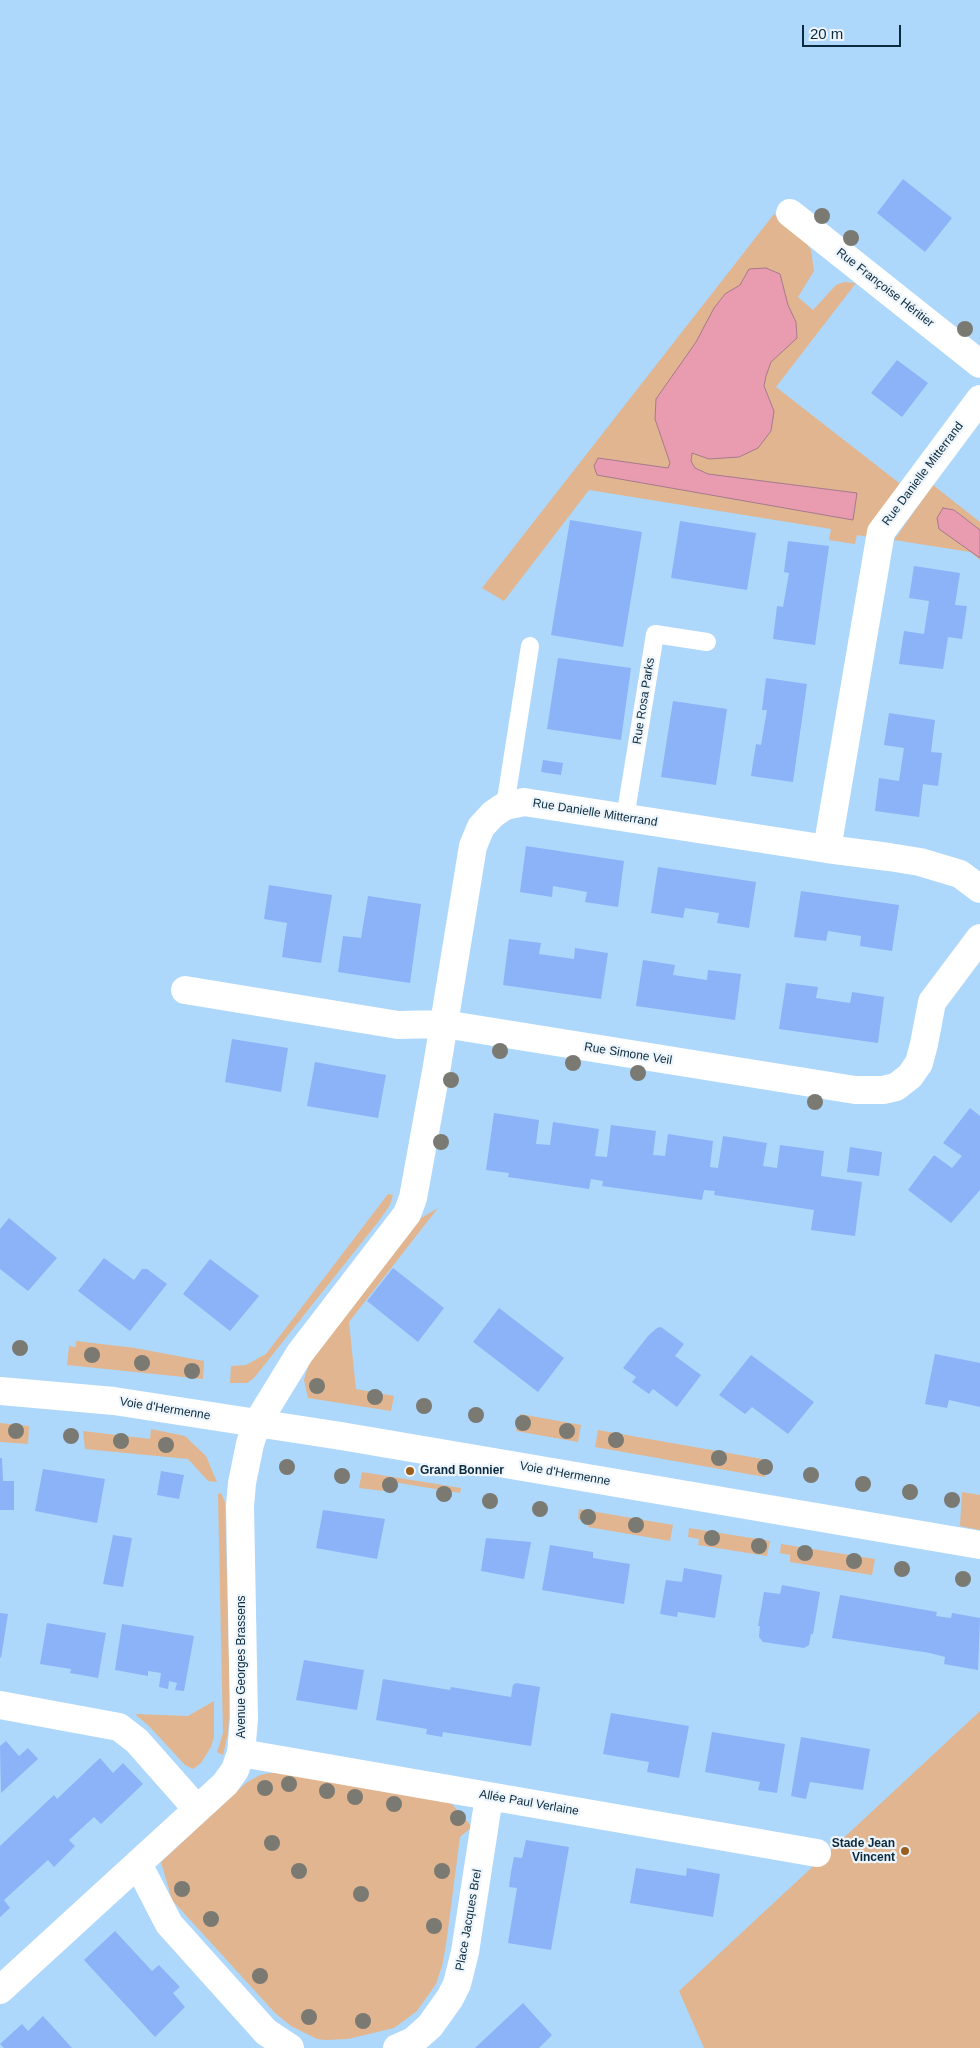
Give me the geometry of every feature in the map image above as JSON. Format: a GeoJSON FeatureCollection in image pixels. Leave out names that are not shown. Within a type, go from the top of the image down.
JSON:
{"type":"FeatureCollection","features":[{"type":"Feature","properties":{"kind":"street","name":"Rue Françoise Héritier"},"geometry":{"type":"LineString","coordinates":[[790,213],[980,364]]}},
{"type":"Feature","properties":{"kind":"street","name":"Rue Danielle Mitterrand"},"geometry":{"type":"LineString","coordinates":[[827,849],[880,532],[980,399]]}},
{"type":"Feature","properties":{"kind":"street","name":"Rue Danielle Mitterrand"},"geometry":{"type":"LineString","coordinates":[[505,806],[524,802],[920,862],[960,874],[980,889]]}},
{"type":"Feature","properties":{"kind":"street"},"geometry":{"type":"LineString","coordinates":[[444,1024],[473,846],[481,827],[493,814],[505,806]]}},
{"type":"Feature","properties":{"kind":"street","name":"Rue Simone Veil"},"geometry":{"type":"LineString","coordinates":[[185,990],[398,1025],[444,1024],[855,1090],[883,1090],[896,1087],[910,1076],[921,1054],[932,1002],[980,938]]}},
{"type":"Feature","properties":{"kind":"street","name":"Avenue Georges Brassens"},"geometry":{"type":"LineString","coordinates":[[0,1990],[225,1784],[235,1770],[241,1753],[244,1719],[240,1506],[245,1463],[257,1423],[300,1352],[408,1214],[413,1198],[444,1024]]}},
{"type":"Feature","properties":{"kind":"street","name":"Voie d'Hermenne"},"geometry":{"type":"LineString","coordinates":[[0,1391],[114,1401],[257,1423],[980,1545]]}},
{"type":"Feature","properties":{"kind":"street"},"geometry":{"type":"LineString","coordinates":[[0,1705],[78,1718],[119,1728],[137,1741],[197,1809]]}},
{"type":"Feature","properties":{"kind":"street","name":"Allée Paul Verlaine"},"geometry":{"type":"LineString","coordinates":[[241,1753],[816,1853]]}},
{"type":"Feature","properties":{"kind":"street","name":"Place Jacques Brel"},"geometry":{"type":"LineString","coordinates":[[397,2048],[412,2041],[430,2026],[450,1998],[457,1984],[465,1952],[489,1797]]}},
{"type":"Feature","properties":{"kind":"street"},"geometry":{"type":"LineString","coordinates":[[138,1864],[168,1924],[266,2032],[290,2048]]}},
{"type":"Feature","properties":{"kind":"lane","name":"Rue Rosa Parks"},"geometry":{"type":"LineString","coordinates":[[625,818],[655,634],[707,642]]}},
{"type":"Feature","properties":{"kind":"lane"},"geometry":{"type":"LineString","coordinates":[[505,806],[530,646]]}},
{"type":"Feature","properties":{"kind":"shaded area"},"geometry":{"type":"Polygon","coordinates":[[[774,214],[805,241],[811,250],[814,271],[798,297],[813,310],[836,285],[844,282],[856,283],[776,387],[903,486],[869,537],[857,535],[855,544],[829,540],[831,529],[589,490],[504,601],[482,588],[774,214]]]}},
{"type":"Feature","properties":{"kind":"shaded area"},"geometry":{"type":"Polygon","coordinates":[[[766,268],[780,274],[788,305],[796,322],[797,338],[771,362],[766,376],[764,386],[774,411],[771,431],[758,448],[739,457],[709,459],[692,453],[691,461],[695,468],[708,474],[857,493],[853,520],[597,475],[594,466],[598,458],[668,468],[670,463],[655,419],[656,399],[696,342],[714,308],[725,294],[740,285],[749,269],[766,268]]]}},
{"type":"Feature","properties":{"kind":"shaded area"},"geometry":{"type":"Polygon","coordinates":[[[933,485],[980,522],[980,560],[970,552],[894,540],[933,485]]]}},
{"type":"Feature","properties":{"kind":"shaded area"},"geometry":{"type":"Polygon","coordinates":[[[943,508],[954,510],[980,530],[980,558],[939,529],[937,518],[943,508]]]}},
{"type":"Feature","properties":{"kind":"shaded area"},"geometry":{"type":"Polygon","coordinates":[[[388,1194],[393,1195],[390,1205],[378,1222],[254,1378],[247,1383],[230,1383],[231,1366],[246,1365],[266,1354],[388,1194]]]}},
{"type":"Feature","properties":{"kind":"shaded area"},"geometry":{"type":"Polygon","coordinates":[[[438,1208],[349,1322],[356,1389],[394,1396],[391,1411],[308,1398],[304,1380],[309,1363],[421,1218],[438,1208]]]}},
{"type":"Feature","properties":{"kind":"shaded area"},"geometry":{"type":"Polygon","coordinates":[[[76,1341],[135,1348],[204,1361],[203,1379],[67,1365],[69,1346],[76,1347],[76,1341]]]}},
{"type":"Feature","properties":{"kind":"shaded area"},"geometry":{"type":"Polygon","coordinates":[[[520,1414],[581,1425],[578,1442],[516,1431],[520,1414]]]}},
{"type":"Feature","properties":{"kind":"shaded area"},"geometry":{"type":"Polygon","coordinates":[[[0,1423],[29,1426],[28,1444],[0,1442],[0,1423]]]}},
{"type":"Feature","properties":{"kind":"shaded area"},"geometry":{"type":"Polygon","coordinates":[[[151,1429],[185,1436],[206,1456],[217,1482],[208,1481],[188,1459],[85,1449],[83,1431],[150,1439],[151,1429]]]}},
{"type":"Feature","properties":{"kind":"shaded area"},"geometry":{"type":"Polygon","coordinates":[[[598,1430],[768,1460],[765,1477],[595,1447],[598,1430]]]}},
{"type":"Feature","properties":{"kind":"shaded area"},"geometry":{"type":"Polygon","coordinates":[[[362,1472],[461,1488],[460,1493],[387,1481],[384,1491],[359,1488],[362,1472]]]}},
{"type":"Feature","properties":{"kind":"shaded area"},"geometry":{"type":"Polygon","coordinates":[[[962,1492],[980,1495],[980,1530],[960,1526],[962,1492]]]}},
{"type":"Feature","properties":{"kind":"shaded area"},"geometry":{"type":"Polygon","coordinates":[[[221,1493],[225,1502],[230,1696],[228,1733],[223,1755],[217,1752],[223,1733],[218,1497],[218,1494],[221,1493]]]}},
{"type":"Feature","properties":{"kind":"shaded area"},"geometry":{"type":"Polygon","coordinates":[[[579,1509],[673,1525],[670,1541],[588,1527],[589,1521],[578,1519],[579,1509]]]}},
{"type":"Feature","properties":{"kind":"shaded area"},"geometry":{"type":"Polygon","coordinates":[[[689,1528],[770,1541],[767,1556],[698,1545],[699,1539],[688,1537],[689,1528]]]}},
{"type":"Feature","properties":{"kind":"shaded area"},"geometry":{"type":"Polygon","coordinates":[[[781,1544],[875,1559],[872,1575],[790,1562],[790,1555],[780,1553],[781,1544]]]}},
{"type":"Feature","properties":{"kind":"shaded area"},"geometry":{"type":"Polygon","coordinates":[[[214,1701],[214,1737],[211,1747],[201,1763],[193,1769],[185,1765],[150,1727],[135,1714],[188,1716],[214,1701]]]}},
{"type":"Feature","properties":{"kind":"shaded area","name":"Stade Jean Vincent"},"geometry":{"type":"Polygon","coordinates":[[[980,1711],[980,2048],[704,2048],[679,1991],[980,1711]]]}},
{"type":"Feature","properties":{"kind":"shaded area"},"geometry":{"type":"Polygon","coordinates":[[[286,1773],[451,1803],[472,1827],[460,1837],[446,1945],[436,1984],[417,2011],[394,2028],[348,2039],[326,2040],[317,2039],[291,2026],[275,2013],[172,1900],[161,1862],[246,1783],[260,1775],[286,1773]]]}},
{"type":"Feature","properties":{"kind":"building"},"geometry":{"type":"Polygon","coordinates":[[[903,179],[952,218],[925,252],[877,213],[903,179]]]}},
{"type":"Feature","properties":{"kind":"building"},"geometry":{"type":"Polygon","coordinates":[[[897,360],[928,383],[902,417],[871,393],[897,360]]]}},
{"type":"Feature","properties":{"kind":"building"},"geometry":{"type":"Polygon","coordinates":[[[570,520],[642,532],[623,647],[551,635],[570,520]]]}},
{"type":"Feature","properties":{"kind":"building"},"geometry":{"type":"Polygon","coordinates":[[[680,521],[756,533],[747,590],[671,578],[680,521]]]}},
{"type":"Feature","properties":{"kind":"building"},"geometry":{"type":"Polygon","coordinates":[[[788,541],[829,546],[815,645],[773,639],[777,606],[783,607],[789,573],[784,572],[788,541]]]}},
{"type":"Feature","properties":{"kind":"building"},"geometry":{"type":"Polygon","coordinates":[[[914,566],[960,573],[955,605],[967,606],[962,639],[948,637],[943,669],[899,664],[904,631],[924,634],[929,601],[909,598],[914,566]]]}},
{"type":"Feature","properties":{"kind":"building"},"geometry":{"type":"Polygon","coordinates":[[[558,658],[631,668],[621,740],[547,729],[558,658]]]}},
{"type":"Feature","properties":{"kind":"building"},"geometry":{"type":"Polygon","coordinates":[[[766,678],[807,684],[793,782],[751,776],[756,744],[761,745],[767,710],[762,710],[766,678]]]}},
{"type":"Feature","properties":{"kind":"building"},"geometry":{"type":"Polygon","coordinates":[[[673,701],[727,709],[716,785],[661,777],[673,701]]]}},
{"type":"Feature","properties":{"kind":"building"},"geometry":{"type":"Polygon","coordinates":[[[889,713],[935,720],[931,752],[942,753],[938,786],[923,784],[919,817],[875,811],[879,778],[899,781],[904,748],[884,745],[889,713]]]}},
{"type":"Feature","properties":{"kind":"building"},"geometry":{"type":"Polygon","coordinates":[[[543,760],[563,763],[561,775],[541,772],[543,760]]]}},
{"type":"Feature","properties":{"kind":"building"},"geometry":{"type":"Polygon","coordinates":[[[526,846],[624,861],[618,907],[585,902],[587,892],[553,886],[552,897],[520,892],[526,846]]]}},
{"type":"Feature","properties":{"kind":"building"},"geometry":{"type":"Polygon","coordinates":[[[658,867],[756,882],[749,928],[717,923],[719,913],[685,908],[683,918],[651,913],[658,867]]]}},
{"type":"Feature","properties":{"kind":"building"},"geometry":{"type":"Polygon","coordinates":[[[269,885],[332,895],[321,963],[282,957],[287,923],[264,919],[269,885]]]}},
{"type":"Feature","properties":{"kind":"building"},"geometry":{"type":"Polygon","coordinates":[[[801,891],[899,905],[892,951],[860,946],[861,936],[828,931],[826,941],[794,937],[801,891]]]}},
{"type":"Feature","properties":{"kind":"building"},"geometry":{"type":"Polygon","coordinates":[[[368,896],[421,904],[410,983],[338,972],[343,936],[361,938],[368,896]]]}},
{"type":"Feature","properties":{"kind":"building"},"geometry":{"type":"Polygon","coordinates":[[[509,939],[541,943],[539,954],[574,959],[575,948],[608,953],[601,999],[503,985],[509,939]]]}},
{"type":"Feature","properties":{"kind":"building"},"geometry":{"type":"Polygon","coordinates":[[[643,960],[675,965],[673,975],[707,980],[708,970],[741,974],[735,1020],[636,1006],[643,960]]]}},
{"type":"Feature","properties":{"kind":"building"},"geometry":{"type":"Polygon","coordinates":[[[786,983],[818,987],[816,998],[850,1003],[852,992],[884,997],[878,1043],[779,1029],[786,983]]]}},
{"type":"Feature","properties":{"kind":"building"},"geometry":{"type":"Polygon","coordinates":[[[232,1039],[288,1048],[281,1092],[225,1082],[232,1039]]]}},
{"type":"Feature","properties":{"kind":"building"},"geometry":{"type":"Polygon","coordinates":[[[315,1062],[386,1075],[378,1118],[307,1106],[315,1062]]]}},
{"type":"Feature","properties":{"kind":"building"},"geometry":{"type":"Polygon","coordinates":[[[970,1108],[980,1116],[980,1190],[951,1223],[908,1190],[934,1155],[952,1168],[962,1156],[943,1143],[970,1108]]]}},
{"type":"Feature","properties":{"kind":"building"},"geometry":{"type":"Polygon","coordinates":[[[494,1113],[539,1120],[536,1144],[550,1145],[553,1122],[599,1129],[595,1156],[607,1157],[611,1125],[656,1131],[653,1155],[665,1156],[668,1134],[713,1141],[710,1167],[718,1168],[723,1136],[767,1143],[763,1166],[777,1168],[780,1145],[824,1151],[821,1176],[862,1182],[855,1236],[811,1230],[814,1210],[714,1195],[715,1191],[704,1190],[702,1200],[602,1186],[603,1181],[591,1179],[589,1189],[508,1177],[509,1173],[486,1170],[494,1113]]]}},
{"type":"Feature","properties":{"kind":"building"},"geometry":{"type":"Polygon","coordinates":[[[850,1147],[882,1152],[879,1176],[847,1172],[850,1147]]]}},
{"type":"Feature","properties":{"kind":"building"},"geometry":{"type":"Polygon","coordinates":[[[9,1218],[57,1258],[28,1291],[0,1269],[0,1229],[9,1218]]]}},
{"type":"Feature","properties":{"kind":"building"},"geometry":{"type":"Polygon","coordinates":[[[104,1258],[134,1280],[142,1269],[147,1269],[167,1284],[130,1331],[78,1291],[104,1258]]]}},
{"type":"Feature","properties":{"kind":"building"},"geometry":{"type":"Polygon","coordinates":[[[210,1259],[259,1296],[230,1331],[183,1294],[210,1259]]]}},
{"type":"Feature","properties":{"kind":"building"},"geometry":{"type":"Polygon","coordinates":[[[393,1268],[444,1308],[418,1342],[367,1301],[393,1268]]]}},
{"type":"Feature","properties":{"kind":"building"},"geometry":{"type":"Polygon","coordinates":[[[499,1308],[564,1358],[538,1392],[473,1342],[499,1308]]]}},
{"type":"Feature","properties":{"kind":"building"},"geometry":{"type":"Polygon","coordinates":[[[661,1327],[684,1344],[675,1356],[701,1375],[677,1407],[653,1389],[649,1394],[632,1382],[636,1377],[623,1368],[648,1336],[661,1327]]]}},
{"type":"Feature","properties":{"kind":"building"},"geometry":{"type":"Polygon","coordinates":[[[935,1354],[980,1363],[980,1407],[949,1400],[947,1408],[925,1404],[935,1354]]]}},
{"type":"Feature","properties":{"kind":"building"},"geometry":{"type":"Polygon","coordinates":[[[751,1355],[814,1402],[788,1434],[752,1407],[745,1414],[719,1395],[751,1355]]]}},
{"type":"Feature","properties":{"kind":"building"},"geometry":{"type":"Polygon","coordinates":[[[0,1458],[2,1458],[3,1481],[14,1481],[14,1510],[0,1510],[0,1458]]]}},
{"type":"Feature","properties":{"kind":"building"},"geometry":{"type":"Polygon","coordinates":[[[43,1469],[105,1479],[97,1523],[35,1511],[43,1469]]]}},
{"type":"Feature","properties":{"kind":"building"},"geometry":{"type":"Polygon","coordinates":[[[161,1471],[184,1475],[179,1499],[157,1495],[161,1471]]]}},
{"type":"Feature","properties":{"kind":"building"},"geometry":{"type":"Polygon","coordinates":[[[323,1510],[385,1519],[377,1559],[316,1548],[323,1510]]]}},
{"type":"Feature","properties":{"kind":"building"},"geometry":{"type":"Polygon","coordinates":[[[113,1535],[132,1538],[123,1587],[103,1584],[113,1535]]]}},
{"type":"Feature","properties":{"kind":"building"},"geometry":{"type":"Polygon","coordinates":[[[486,1538],[531,1542],[524,1579],[481,1571],[486,1538]]]}},
{"type":"Feature","properties":{"kind":"building"},"geometry":{"type":"Polygon","coordinates":[[[550,1545],[593,1552],[593,1558],[630,1564],[624,1604],[542,1590],[550,1545]]]}},
{"type":"Feature","properties":{"kind":"building"},"geometry":{"type":"Polygon","coordinates":[[[684,1568],[722,1575],[715,1618],[678,1612],[677,1617],[660,1614],[666,1580],[682,1582],[684,1568]]]}},
{"type":"Feature","properties":{"kind":"building"},"geometry":{"type":"Polygon","coordinates":[[[782,1585],[820,1592],[813,1634],[811,1634],[809,1645],[804,1648],[763,1642],[759,1637],[760,1626],[758,1626],[764,1592],[780,1594],[782,1585]]]}},
{"type":"Feature","properties":{"kind":"building"},"geometry":{"type":"Polygon","coordinates":[[[840,1595],[937,1612],[936,1616],[951,1618],[952,1613],[980,1618],[978,1670],[944,1664],[945,1657],[930,1653],[832,1638],[840,1595]]]}},
{"type":"Feature","properties":{"kind":"building"},"geometry":{"type":"Polygon","coordinates":[[[0,1613],[8,1614],[1,1658],[0,1657],[0,1613]]]}},
{"type":"Feature","properties":{"kind":"building"},"geometry":{"type":"Polygon","coordinates":[[[47,1623],[106,1633],[98,1678],[70,1673],[71,1669],[40,1664],[47,1623]]]}},
{"type":"Feature","properties":{"kind":"building"},"geometry":{"type":"Polygon","coordinates":[[[122,1624],[194,1636],[184,1691],[175,1690],[177,1683],[169,1681],[168,1689],[159,1687],[161,1673],[148,1671],[148,1676],[115,1670],[122,1624]]]}},
{"type":"Feature","properties":{"kind":"building"},"geometry":{"type":"Polygon","coordinates":[[[304,1660],[364,1670],[357,1710],[296,1700],[304,1660]]]}},
{"type":"Feature","properties":{"kind":"building"},"geometry":{"type":"Polygon","coordinates":[[[383,1679],[450,1690],[451,1687],[511,1697],[513,1685],[516,1683],[540,1687],[531,1746],[443,1732],[442,1737],[426,1734],[427,1729],[376,1720],[383,1679]]]}},
{"type":"Feature","properties":{"kind":"building"},"geometry":{"type":"Polygon","coordinates":[[[611,1713],[689,1726],[679,1778],[647,1772],[649,1762],[603,1754],[611,1713]]]}},
{"type":"Feature","properties":{"kind":"building"},"geometry":{"type":"Polygon","coordinates":[[[712,1732],[785,1744],[777,1793],[758,1790],[760,1782],[705,1772],[712,1732]]]}},
{"type":"Feature","properties":{"kind":"building"},"geometry":{"type":"Polygon","coordinates":[[[801,1737],[870,1749],[863,1790],[810,1782],[806,1799],[791,1796],[801,1737]]]}},
{"type":"Feature","properties":{"kind":"building"},"geometry":{"type":"Polygon","coordinates":[[[6,1741],[19,1756],[28,1748],[38,1759],[1,1793],[0,1746],[6,1741]]]}},
{"type":"Feature","properties":{"kind":"building"},"geometry":{"type":"Polygon","coordinates":[[[100,1758],[113,1773],[123,1763],[143,1784],[101,1824],[94,1817],[69,1840],[75,1846],[54,1867],[48,1860],[4,1900],[10,1908],[0,1917],[0,1846],[54,1795],[57,1799],[100,1758]]]}},
{"type":"Feature","properties":{"kind":"building"},"geometry":{"type":"Polygon","coordinates":[[[526,1840],[569,1847],[551,1950],[508,1943],[517,1888],[509,1887],[511,1872],[514,1857],[522,1858],[526,1840]]]}},
{"type":"Feature","properties":{"kind":"building"},"geometry":{"type":"Polygon","coordinates":[[[636,1868],[686,1876],[687,1868],[720,1874],[713,1917],[630,1903],[636,1868]]]}},
{"type":"Feature","properties":{"kind":"building"},"geometry":{"type":"Polygon","coordinates":[[[115,1931],[152,1971],[159,1965],[180,1987],[173,1993],[185,2007],[155,2037],[84,1960],[115,1931]]]}},
{"type":"Feature","properties":{"kind":"building"},"geometry":{"type":"Polygon","coordinates":[[[523,2003],[552,2035],[539,2048],[475,2048],[523,2003]]]}},
{"type":"Feature","properties":{"kind":"building"},"geometry":{"type":"Polygon","coordinates":[[[43,2016],[72,2048],[4,2048],[0,2044],[22,2024],[28,2031],[43,2016]]]}},
{"type":"Feature","properties":{"kind":"place","name":"Grand Bonnier"},"geometry":{"type":"Point","coordinates":[410,1471]}},
{"type":"Feature","properties":{"kind":"place","name":"Stade Jean Vincent"},"geometry":{"type":"Point","coordinates":[905,1851]}}]}
